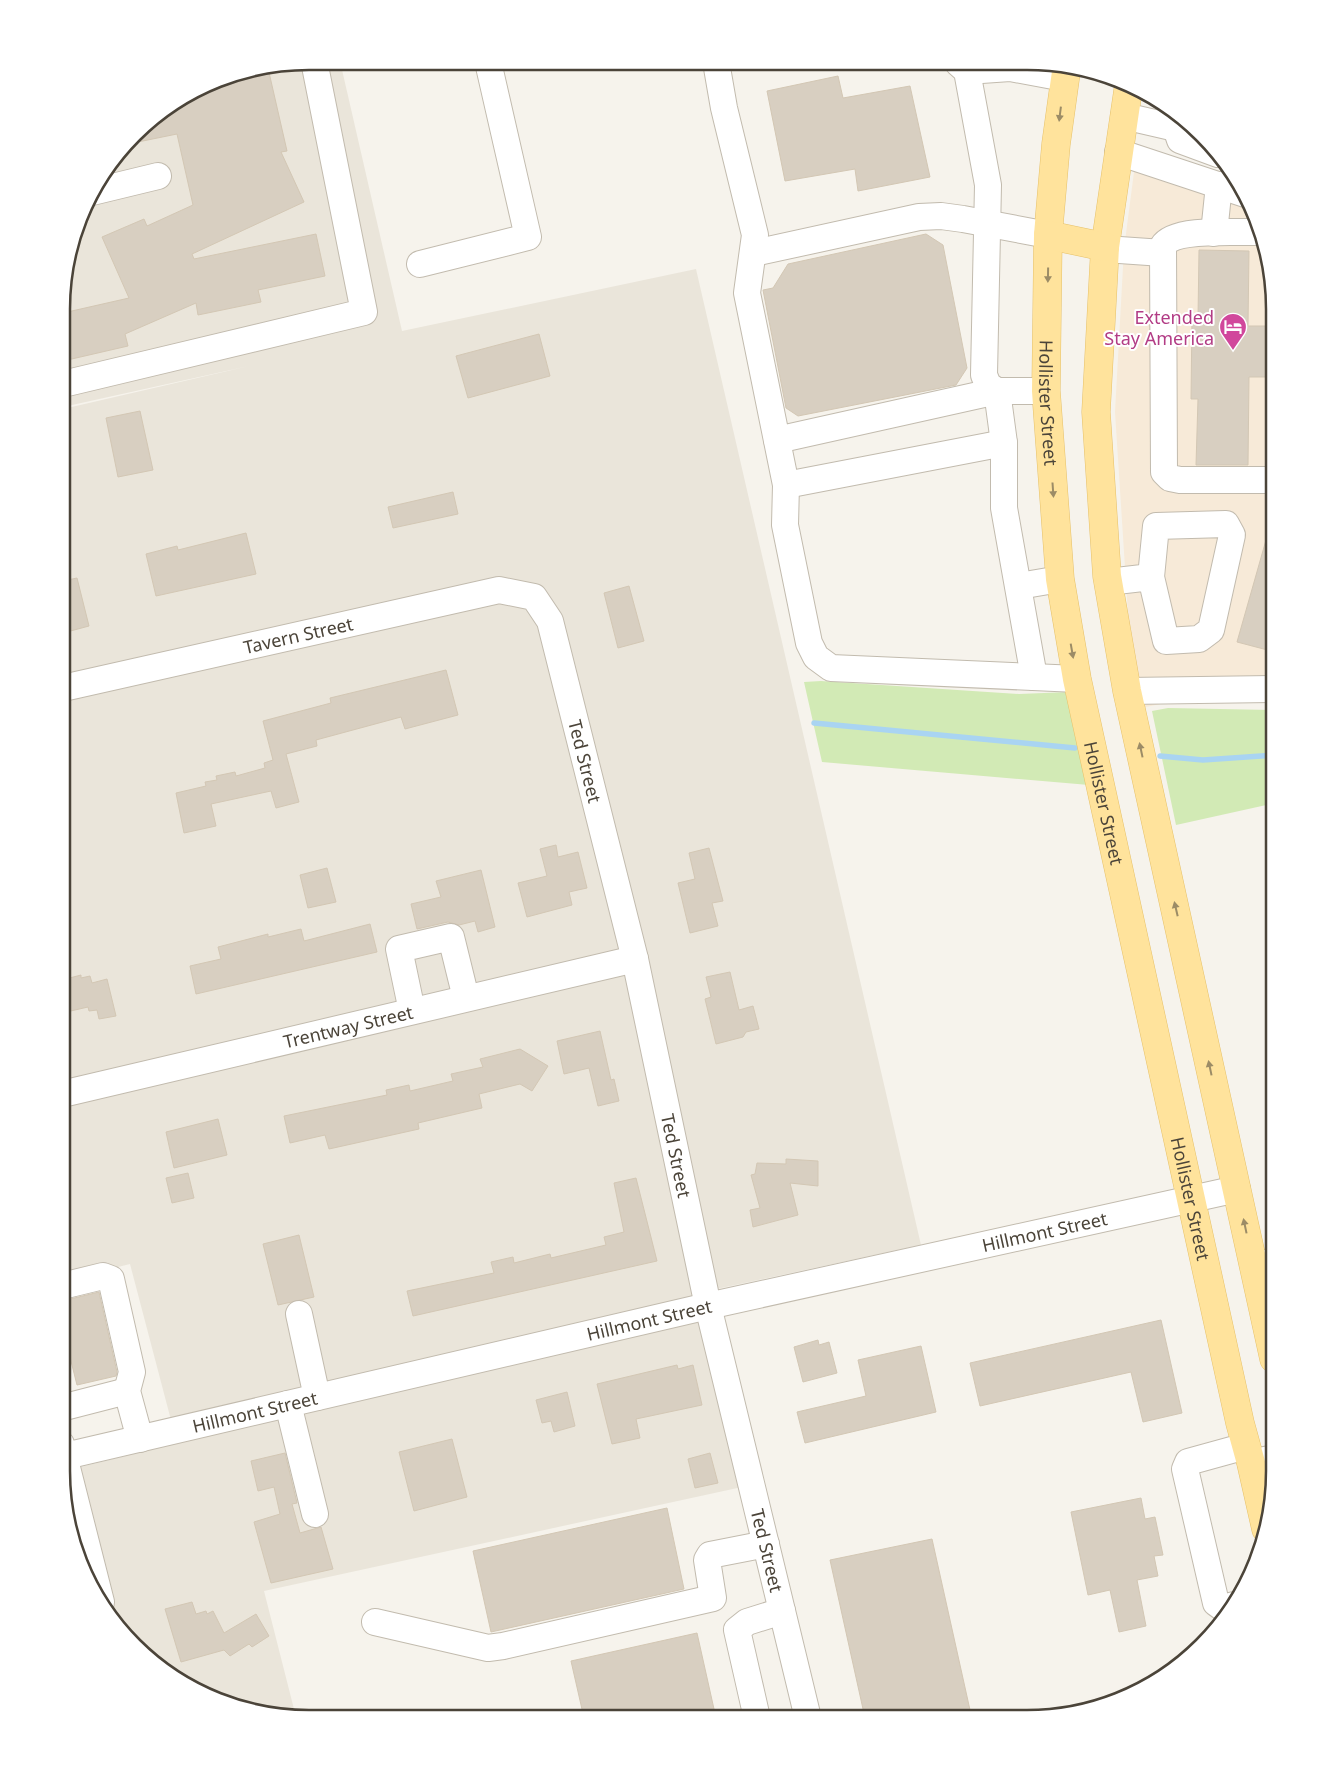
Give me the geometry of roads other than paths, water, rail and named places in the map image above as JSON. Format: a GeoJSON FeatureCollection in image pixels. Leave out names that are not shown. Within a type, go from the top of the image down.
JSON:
{"type":"FeatureCollection","features":[{"type":"Feature","properties":{"kind":"main road","name":"Hollister Street"},"geometry":{"type":"LineString","coordinates":[[1065,73],[1048,235],[1046,391],[1060,579],[1077,679],[1240,1423],[1257,1455],[1263,1506]]}},
{"type":"Feature","properties":{"kind":"main road"},"geometry":{"type":"LineString","coordinates":[[1128,93],[1105,248],[1096,412],[1108,582],[1128,690],[1237,1189],[1264,1263],[1266,1282]]}},
{"type":"Feature","properties":{"kind":"main road"},"geometry":{"type":"LineString","coordinates":[[1048,235],[1105,248]]}},
{"type":"Feature","properties":{"kind":"street"},"geometry":{"type":"LineString","coordinates":[[70,382],[364,312],[316,70]]}},
{"type":"Feature","properties":{"kind":"street"},"geometry":{"type":"LineString","coordinates":[[420,264],[528,237],[490,70]]}},
{"type":"Feature","properties":{"kind":"street"},"geometry":{"type":"LineString","coordinates":[[717,70],[724,108],[755,235],[747,293],[786,486],[785,525],[809,643],[816,657],[831,668],[1077,679]]}},
{"type":"Feature","properties":{"kind":"street"},"geometry":{"type":"LineString","coordinates":[[964,70],[988,185],[984,375],[988,385],[996,392],[1004,443],[1004,508],[1034,677]]}},
{"type":"Feature","properties":{"kind":"street"},"geometry":{"type":"LineString","coordinates":[[1124,116],[1174,121]]}},
{"type":"Feature","properties":{"kind":"street"},"geometry":{"type":"LineString","coordinates":[[1178,124],[1180,140],[1205,149]]}},
{"type":"Feature","properties":{"kind":"street"},"geometry":{"type":"LineString","coordinates":[[1118,152],[1234,190]]}},
{"type":"Feature","properties":{"kind":"street"},"geometry":{"type":"LineString","coordinates":[[102,190],[158,176]]}},
{"type":"Feature","properties":{"kind":"street"},"geometry":{"type":"LineString","coordinates":[[1214,233],[1219,185]]}},
{"type":"Feature","properties":{"kind":"street"},"geometry":{"type":"LineString","coordinates":[[754,253],[919,217],[941,216],[1048,235]]}},
{"type":"Feature","properties":{"kind":"street"},"geometry":{"type":"LineString","coordinates":[[1253,232],[1184,233],[1166,242],[1163,253],[1164,472],[1170,478],[1180,480],[1266,480]]}},
{"type":"Feature","properties":{"kind":"street"},"geometry":{"type":"LineString","coordinates":[[1105,248],[1163,253]]}},
{"type":"Feature","properties":{"kind":"street"},"geometry":{"type":"LineString","coordinates":[[777,440],[996,392],[1046,391]]}},
{"type":"Feature","properties":{"kind":"street"},"geometry":{"type":"LineString","coordinates":[[786,486],[1004,443]]}},
{"type":"Feature","properties":{"kind":"street"},"geometry":{"type":"LineString","coordinates":[[1226,524],[1232,536],[1211,630],[1199,640],[1166,641],[1151,577],[1156,526],[1226,524]]}},
{"type":"Feature","properties":{"kind":"street"},"geometry":{"type":"LineString","coordinates":[[1108,582],[1151,577]]}},
{"type":"Feature","properties":{"kind":"street"},"geometry":{"type":"LineString","coordinates":[[1019,586],[1060,579]]}},
{"type":"Feature","properties":{"kind":"street","name":"Tavern Street"},"geometry":{"type":"LineString","coordinates":[[70,686],[499,590],[534,597]]}},
{"type":"Feature","properties":{"kind":"street","name":"Ted Street"},"geometry":{"type":"LineString","coordinates":[[534,597],[550,621],[635,959],[708,1306],[806,1710]]}},
{"type":"Feature","properties":{"kind":"street"},"geometry":{"type":"LineString","coordinates":[[1128,690],[1266,689]]}},
{"type":"Feature","properties":{"kind":"street"},"geometry":{"type":"LineString","coordinates":[[412,1011],[398,949],[452,937],[466,998]]}},
{"type":"Feature","properties":{"kind":"street","name":"Trentway Street"},"geometry":{"type":"LineString","coordinates":[[70,1092],[635,959]]}},
{"type":"Feature","properties":{"kind":"street","name":"Hillmont Street"},"geometry":{"type":"LineString","coordinates":[[70,1451],[140,1439],[708,1306],[1237,1189]]}},
{"type":"Feature","properties":{"kind":"street"},"geometry":{"type":"LineString","coordinates":[[70,1284],[103,1276],[111,1279],[132,1372],[126,1391],[140,1439]]}},
{"type":"Feature","properties":{"kind":"street"},"geometry":{"type":"LineString","coordinates":[[299,1314],[317,1397]]}},
{"type":"Feature","properties":{"kind":"street"},"geometry":{"type":"LineString","coordinates":[[70,1406],[126,1391]]}},
{"type":"Feature","properties":{"kind":"street"},"geometry":{"type":"LineString","coordinates":[[288,1404],[315,1514]]}},
{"type":"Feature","properties":{"kind":"street"},"geometry":{"type":"LineString","coordinates":[[1223,1608],[1216,1603],[1185,1469],[1188,1462],[1257,1455]]}},
{"type":"Feature","properties":{"kind":"street"},"geometry":{"type":"LineString","coordinates":[[71,1487],[94,1575]]}},
{"type":"Feature","properties":{"kind":"street"},"geometry":{"type":"LineString","coordinates":[[756,1710],[737,1630],[723,1620],[713,1598],[707,1560],[710,1555],[766,1544]]}},
{"type":"Feature","properties":{"kind":"street"},"geometry":{"type":"LineString","coordinates":[[375,1622],[488,1648],[713,1598]]}},
{"type":"Feature","properties":{"kind":"street"},"geometry":{"type":"LineString","coordinates":[[737,1630],[747,1622],[782,1611]]}},
{"type":"Feature","properties":{"kind":"waterway"},"geometry":{"type":"LineString","coordinates":[[814,723],[1075,748]]}},
{"type":"Feature","properties":{"kind":"waterway"},"geometry":{"type":"LineString","coordinates":[[1160,756],[1203,760],[1266,756]]}},
{"type":"Feature","properties":{"kind":"place","name":"Extended Stay America"},"geometry":{"type":"Point","coordinates":[1233,351]}}]}
